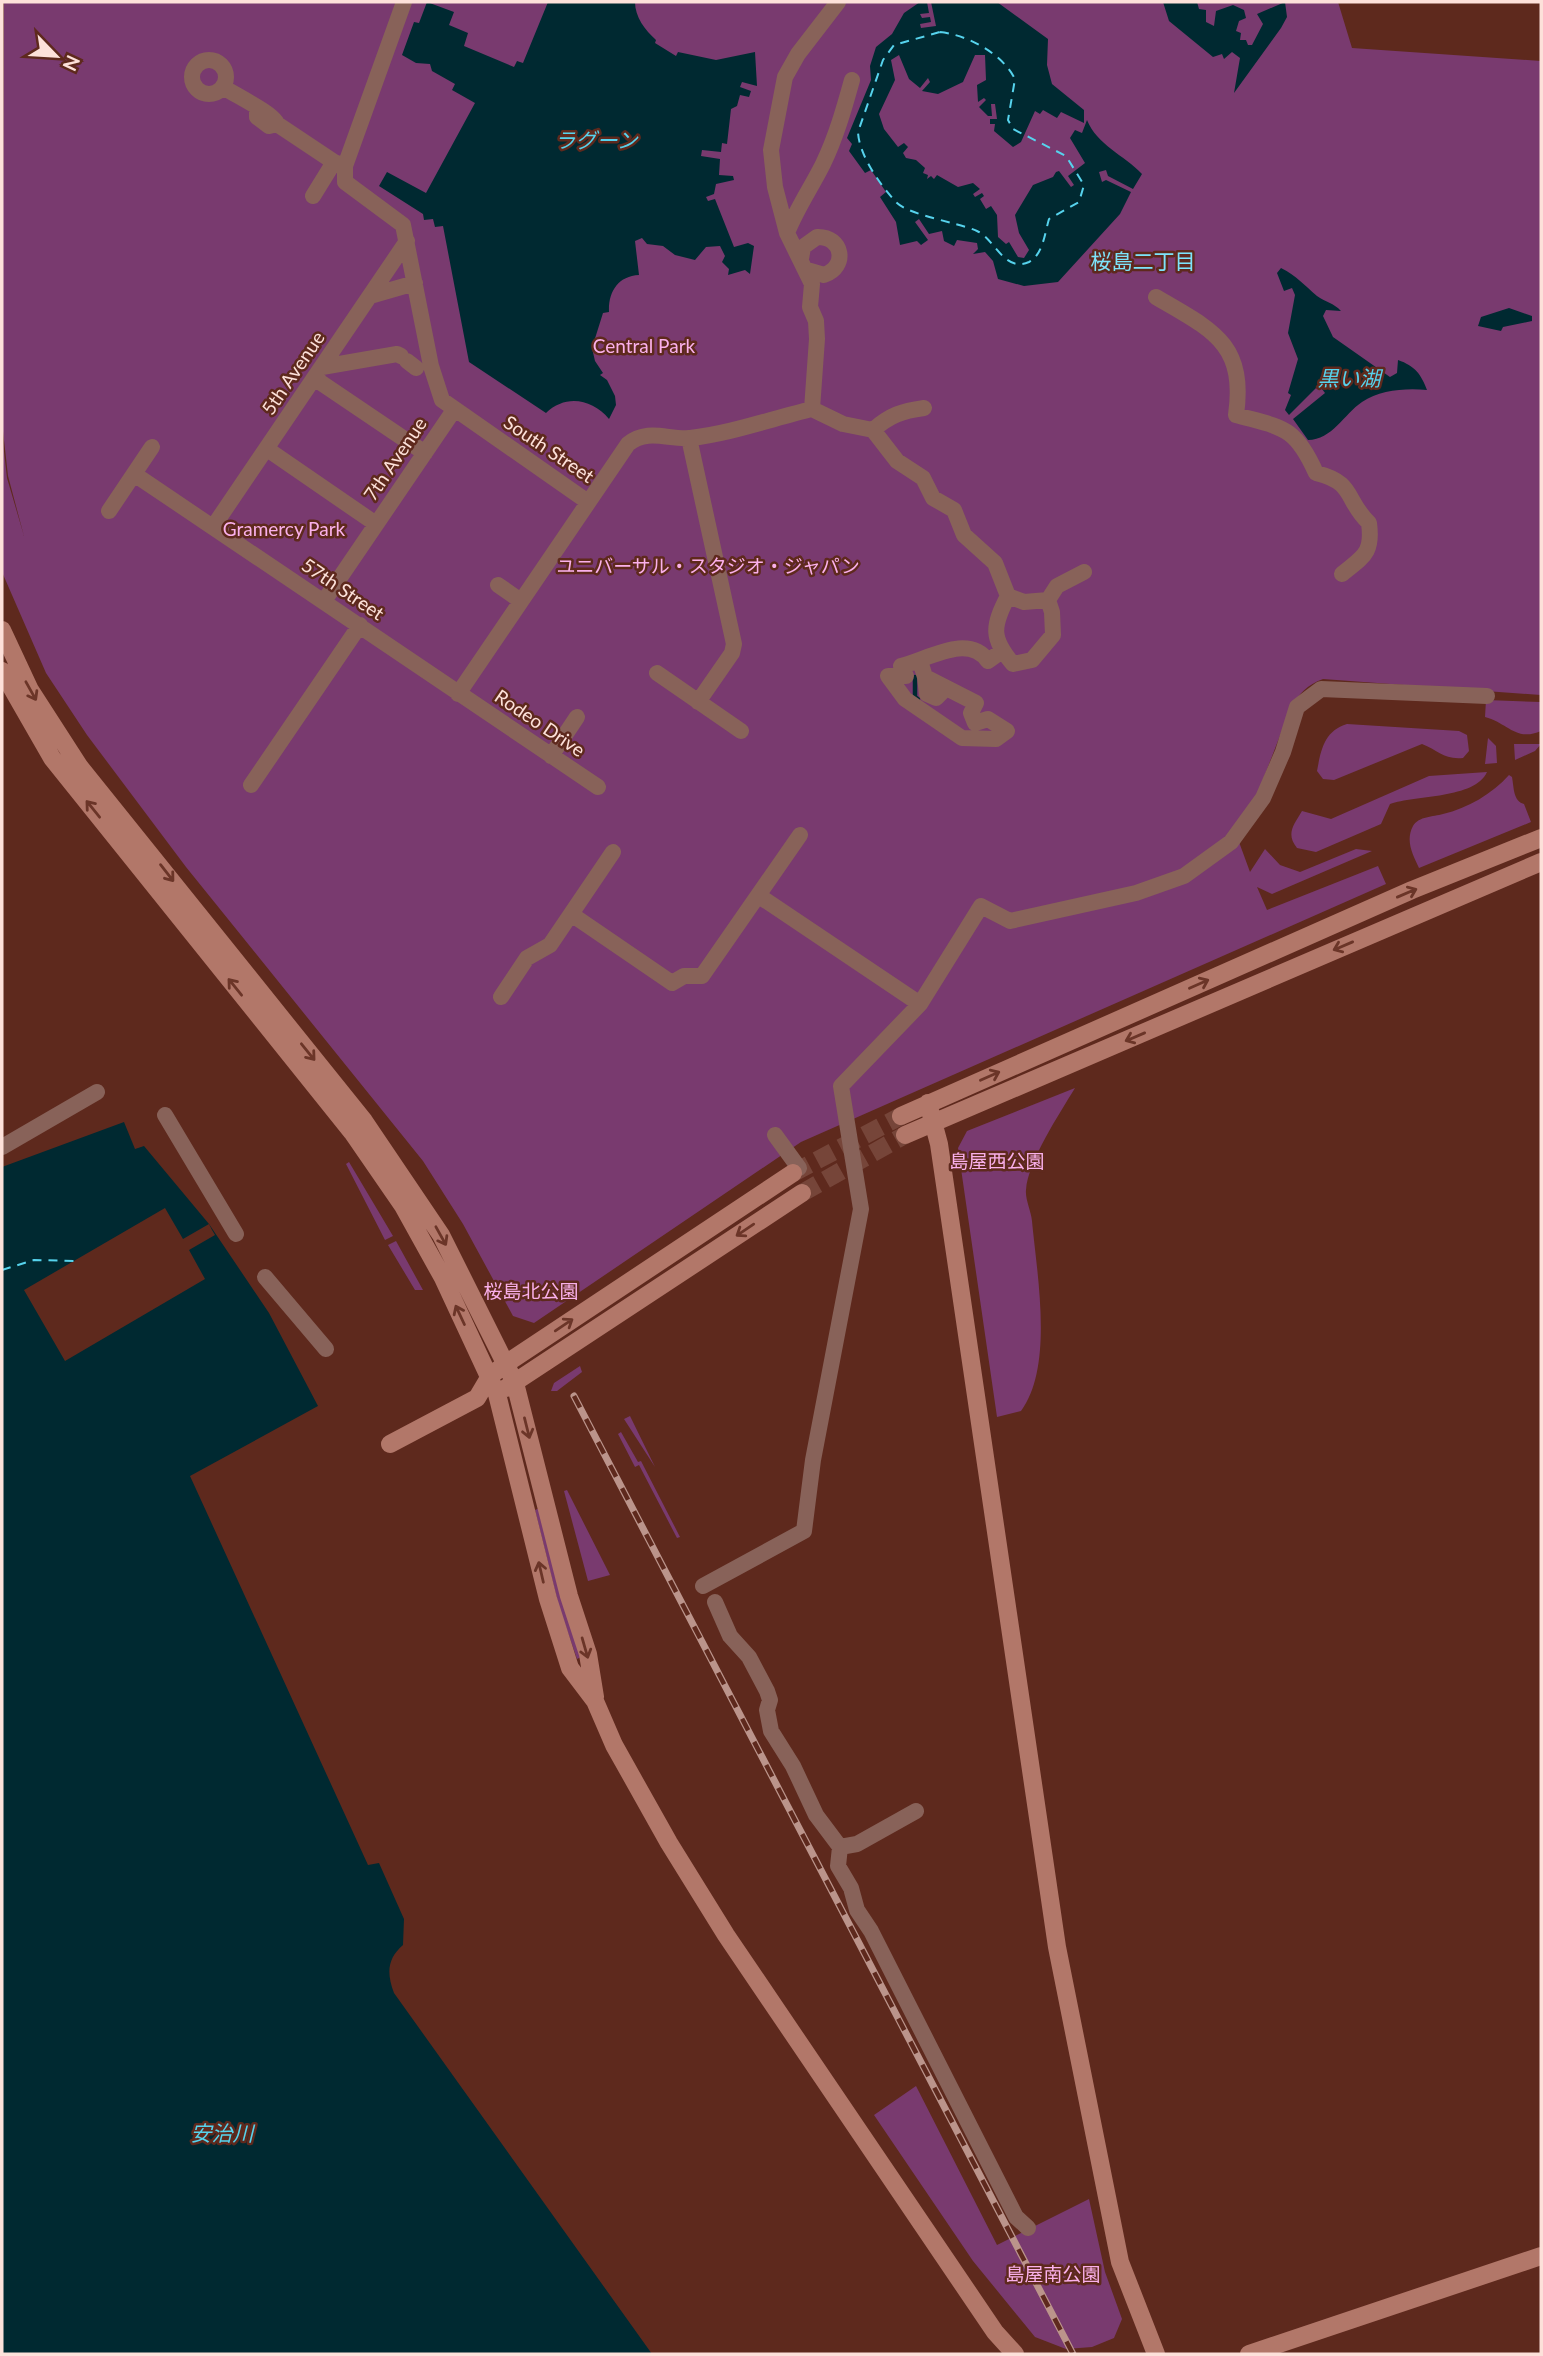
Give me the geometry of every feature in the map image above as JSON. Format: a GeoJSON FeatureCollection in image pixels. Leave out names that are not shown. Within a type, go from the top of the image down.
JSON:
{"type":"FeatureCollection","features":[{"type":"Feature","properties":{"kind":"street"},"geometry":{"type":"LineString","coordinates":[[309,202],[340,164],[404,2]]}},
{"type":"Feature","properties":{"kind":"street"},"geometry":{"type":"LineString","coordinates":[[838,2],[792,64],[779,101],[771,165],[787,233],[812,284],[810,306],[816,321],[817,339],[812,410],[843,424],[873,430],[897,461],[923,478],[933,498],[954,510],[964,535],[995,563],[1008,597]]}},
{"type":"Feature","properties":{"kind":"street"},"geometry":{"type":"LineString","coordinates":[[787,233],[800,201],[822,166],[840,125],[852,80]]}},
{"type":"Feature","properties":{"kind":"street"},"geometry":{"type":"LineString","coordinates":[[223,87],[257,110],[264,109],[273,116],[277,124],[340,164],[348,187],[403,225],[407,241]]}},
{"type":"Feature","properties":{"kind":"street","name":"South Street"},"geometry":{"type":"LineString","coordinates":[[407,241],[438,393],[454,410],[588,502],[632,441],[659,434],[689,438],[812,410]]}},
{"type":"Feature","properties":{"kind":"street","name":"5th Avenue"},"geometry":{"type":"LineString","coordinates":[[213,527],[407,241]]}},
{"type":"Feature","properties":{"kind":"street"},"geometry":{"type":"LineString","coordinates":[[370,296],[415,283]]}},
{"type":"Feature","properties":{"kind":"street"},"geometry":{"type":"LineString","coordinates":[[1156,297],[1215,334],[1237,363],[1240,386],[1237,415],[1288,429],[1306,450],[1317,473],[1346,486],[1356,510],[1369,523],[1371,542],[1366,555],[1342,574]]}},
{"type":"Feature","properties":{"kind":"street"},"geometry":{"type":"LineString","coordinates":[[318,373],[397,354],[408,362]]}},
{"type":"Feature","properties":{"kind":"street"},"geometry":{"type":"LineString","coordinates":[[318,373],[425,453]]}},
{"type":"Feature","properties":{"kind":"street"},"geometry":{"type":"LineString","coordinates":[[873,430],[887,417],[902,411],[924,408]]}},
{"type":"Feature","properties":{"kind":"street","name":"7th Avenue"},"geometry":{"type":"LineString","coordinates":[[324,601],[454,410]]}},
{"type":"Feature","properties":{"kind":"street"},"geometry":{"type":"LineString","coordinates":[[689,438],[734,643],[732,653],[698,702]]}},
{"type":"Feature","properties":{"kind":"street"},"geometry":{"type":"LineString","coordinates":[[109,511],[152,447]]}},
{"type":"Feature","properties":{"kind":"street"},"geometry":{"type":"LineString","coordinates":[[267,449],[376,524]]}},
{"type":"Feature","properties":{"kind":"street","name":"57th Street"},"geometry":{"type":"LineString","coordinates":[[134,474],[458,694]]}},
{"type":"Feature","properties":{"kind":"street"},"geometry":{"type":"LineString","coordinates":[[458,694],[588,502]]}},
{"type":"Feature","properties":{"kind":"street"},"geometry":{"type":"LineString","coordinates":[[1048,600],[1057,586],[1084,572]]}},
{"type":"Feature","properties":{"kind":"street"},"geometry":{"type":"LineString","coordinates":[[498,584],[521,601]]}},
{"type":"Feature","properties":{"kind":"street"},"geometry":{"type":"LineString","coordinates":[[1008,597],[1024,602],[1048,600]]}},
{"type":"Feature","properties":{"kind":"street"},"geometry":{"type":"LineString","coordinates":[[1008,597],[995,620],[997,646],[1013,664],[1032,660],[1053,635],[1052,612],[1048,600]]}},
{"type":"Feature","properties":{"kind":"street"},"geometry":{"type":"LineString","coordinates":[[251,785],[360,625]]}},
{"type":"Feature","properties":{"kind":"street"},"geometry":{"type":"LineString","coordinates":[[2,630],[30,690],[79,765],[364,1121],[441,1236],[515,1383],[569,1596],[588,1654],[595,1700],[614,1745],[669,1843],[726,1935],[995,2332],[1015,2354]]}},
{"type":"Feature","properties":{"kind":"street"},"geometry":{"type":"LineString","coordinates":[[920,661],[927,694],[936,698],[946,688],[976,703],[971,713],[975,723],[988,719],[1007,731],[996,738],[972,741],[956,742],[905,699],[888,676],[906,676],[901,666],[965,646],[980,650],[988,661],[1002,651]]}},
{"type":"Feature","properties":{"kind":"street"},"geometry":{"type":"LineString","coordinates":[[2,671],[52,758],[352,1132],[403,1206],[443,1278],[497,1394],[548,1600],[563,1649],[570,1668],[595,1700]]}},
{"type":"Feature","properties":{"kind":"street"},"geometry":{"type":"LineString","coordinates":[[657,673],[741,731]]}},
{"type":"Feature","properties":{"kind":"street"},"geometry":{"type":"LineString","coordinates":[[703,1586],[804,1531],[813,1460],[861,1209],[841,1086],[920,1004],[981,906],[1010,921],[1136,892],[1184,876],[1231,842],[1263,798],[1283,752],[1297,707],[1321,689],[1487,696]]}},
{"type":"Feature","properties":{"kind":"street","name":"Rodeo Drive"},"geometry":{"type":"LineString","coordinates":[[458,694],[598,787]]}},
{"type":"Feature","properties":{"kind":"street"},"geometry":{"type":"LineString","coordinates":[[551,756],[577,717]]}},
{"type":"Feature","properties":{"kind":"street"},"geometry":{"type":"LineString","coordinates":[[571,914],[672,983],[684,976],[702,976],[800,835]]}},
{"type":"Feature","properties":{"kind":"street"},"geometry":{"type":"LineString","coordinates":[[901,1116],[1412,890],[1541,838]]}},
{"type":"Feature","properties":{"kind":"street"},"geometry":{"type":"LineString","coordinates":[[501,997],[527,958],[550,945],[613,852]]}},
{"type":"Feature","properties":{"kind":"street"},"geometry":{"type":"LineString","coordinates":[[905,1135],[1541,862]]}},
{"type":"Feature","properties":{"kind":"street"},"geometry":{"type":"LineString","coordinates":[[765,900],[920,1004]]}},
{"type":"Feature","properties":{"kind":"street"},"geometry":{"type":"LineString","coordinates":[[2,1147],[97,1092]]}},
{"type":"Feature","properties":{"kind":"street"},"geometry":{"type":"LineString","coordinates":[[928,1103],[939,1144],[1058,1947],[1121,2262],[1156,2354]]}},
{"type":"Feature","properties":{"kind":"street"},"geometry":{"type":"LineString","coordinates":[[165,1115],[236,1234]]}},
{"type":"Feature","properties":{"kind":"street"},"geometry":{"type":"LineString","coordinates":[[477,1398],[490,1376],[507,1363],[796,1170],[775,1135]]}},
{"type":"Feature","properties":{"kind":"street"},"geometry":{"type":"LineString","coordinates":[[390,1444],[477,1398],[497,1394],[802,1193]]}},
{"type":"Feature","properties":{"kind":"street"},"geometry":{"type":"LineString","coordinates":[[265,1278],[326,1349]]}},
{"type":"Feature","properties":{"kind":"street"},"geometry":{"type":"LineString","coordinates":[[715,1602],[730,1636],[749,1657],[767,1691],[771,1731],[780,1749],[793,1766],[816,1815],[839,1847],[838,1866],[851,1888],[857,1910],[871,1931],[1017,2217],[1028,2228]]}},
{"type":"Feature","properties":{"kind":"street"},"geometry":{"type":"LineString","coordinates":[[839,1847],[857,1843],[916,1811]]}},
{"type":"Feature","properties":{"kind":"street"},"geometry":{"type":"LineString","coordinates":[[1249,2354],[1541,2256]]}},
{"type":"Feature","properties":{"kind":"green space","name":"ユニバーサル・スタジオ・ジャパン"},"geometry":{"type":"Polygon","coordinates":[[[4,2],[1338,2],[1352,48],[1541,61],[1541,695],[1323,679],[1308,687],[1291,707],[1239,842],[1250,872],[1265,849],[1280,865],[1300,872],[1356,849],[1372,851],[1272,894],[1257,887],[1267,910],[1378,866],[1386,884],[801,1142],[534,1323],[513,1316],[463,1224],[423,1161],[186,867],[87,735],[46,673],[2,572],[2,434],[7,478],[24,536],[8,476],[2,422],[4,2]]]}},
{"type":"Feature","properties":{"kind":"green space"},"geometry":{"type":"Polygon","coordinates":[[[1486,700],[1541,702],[1541,731],[1532,734],[1518,733],[1485,717],[1486,700]]]}},
{"type":"Feature","properties":{"kind":"green space"},"geometry":{"type":"Polygon","coordinates":[[[1347,724],[1459,731],[1467,735],[1469,751],[1463,758],[1451,758],[1422,744],[1334,780],[1323,779],[1317,771],[1325,742],[1333,731],[1347,724]]]}},
{"type":"Feature","properties":{"kind":"green space"},"geometry":{"type":"Polygon","coordinates":[[[1488,738],[1496,746],[1497,763],[1485,764],[1488,738]]]}},
{"type":"Feature","properties":{"kind":"green space"},"geometry":{"type":"Polygon","coordinates":[[[1514,744],[1541,744],[1535,751],[1515,760],[1514,744]]]}},
{"type":"Feature","properties":{"kind":"green space"},"geometry":{"type":"Polygon","coordinates":[[[1487,772],[1480,781],[1458,792],[1390,804],[1381,824],[1316,852],[1297,848],[1292,838],[1291,834],[1302,811],[1331,819],[1429,776],[1487,772]]]}},
{"type":"Feature","properties":{"kind":"green space"},"geometry":{"type":"Polygon","coordinates":[[[1509,775],[1512,777],[1516,797],[1524,804],[1531,822],[1419,868],[1410,842],[1413,826],[1422,819],[1470,804],[1487,794],[1509,775]]]}},
{"type":"Feature","properties":{"kind":"green space","name":"島屋西公園"},"geometry":{"type":"Polygon","coordinates":[[[1075,1088],[1038,1152],[1026,1190],[1032,1221],[1041,1319],[1037,1370],[1031,1392],[1021,1411],[997,1417],[958,1148],[967,1131],[1075,1088]]]}},
{"type":"Feature","properties":{"kind":"green space"},"geometry":{"type":"Polygon","coordinates":[[[349,1162],[393,1236],[385,1240],[346,1164],[349,1162]]]}},
{"type":"Feature","properties":{"kind":"green space"},"geometry":{"type":"Polygon","coordinates":[[[396,1241],[423,1290],[415,1290],[388,1245],[396,1241]]]}},
{"type":"Feature","properties":{"kind":"green space"},"geometry":{"type":"Polygon","coordinates":[[[580,1366],[582,1372],[557,1391],[551,1391],[554,1383],[580,1366]]]}},
{"type":"Feature","properties":{"kind":"green space"},"geometry":{"type":"Polygon","coordinates":[[[630,1416],[655,1467],[624,1419],[630,1416]]]}},
{"type":"Feature","properties":{"kind":"green space"},"geometry":{"type":"Polygon","coordinates":[[[621,1432],[638,1462],[641,1461],[680,1537],[677,1538],[639,1465],[635,1467],[618,1434],[621,1432]]]}},
{"type":"Feature","properties":{"kind":"green space"},"geometry":{"type":"Polygon","coordinates":[[[567,1490],[610,1575],[588,1581],[564,1491],[567,1490]]]}},
{"type":"Feature","properties":{"kind":"green space"},"geometry":{"type":"Polygon","coordinates":[[[540,1508],[581,1657],[577,1659],[559,1607],[535,1510],[540,1508]]]}},
{"type":"Feature","properties":{"kind":"green space","name":"島屋南公園"},"geometry":{"type":"Polygon","coordinates":[[[916,2086],[997,2245],[1089,2199],[1105,2272],[1122,2319],[1114,2338],[1092,2347],[1066,2349],[1035,2337],[973,2261],[874,2115],[916,2086]]]}},
{"type":"Feature","properties":{"kind":"water","name":"ラグーン"},"geometry":{"type":"Polygon","coordinates":[[[427,2],[454,12],[449,25],[468,33],[464,46],[514,67],[517,61],[523,63],[548,2],[635,2],[639,18],[656,40],[655,43],[676,56],[678,52],[716,60],[755,52],[757,86],[742,82],[740,87],[751,91],[749,97],[740,95],[737,106],[731,109],[727,144],[722,143],[721,152],[702,150],[701,156],[720,159],[719,175],[733,176],[734,180],[716,184],[714,194],[706,197],[708,201],[715,199],[734,247],[748,243],[754,246],[750,274],[745,270],[728,275],[729,269],[722,262],[725,256],[720,246],[706,247],[695,260],[675,255],[663,246],[647,244],[642,238],[635,241],[639,275],[625,278],[616,286],[610,298],[609,312],[603,313],[592,348],[595,361],[603,373],[600,375],[607,380],[615,396],[616,405],[609,419],[595,407],[579,401],[562,403],[546,413],[469,362],[443,226],[435,227],[433,219],[424,220],[423,214],[379,186],[387,172],[426,193],[475,103],[452,90],[455,84],[432,71],[430,64],[416,63],[402,55],[414,22],[419,23],[427,2]]]}},
{"type":"Feature","properties":{"kind":"water"},"geometry":{"type":"Polygon","coordinates":[[[920,2],[927,2],[929,13],[920,14],[922,18],[930,17],[931,22],[920,24],[921,28],[936,26],[931,2],[997,2],[1048,39],[1047,65],[1052,84],[1084,110],[1084,123],[1061,112],[1057,118],[1043,110],[1040,114],[1035,111],[1021,142],[1013,147],[994,131],[995,124],[990,124],[990,119],[997,119],[995,104],[991,104],[992,116],[988,116],[979,107],[986,100],[984,98],[978,102],[977,85],[986,80],[985,55],[975,55],[963,82],[938,94],[922,91],[930,82],[928,78],[920,88],[909,79],[899,55],[891,60],[895,80],[879,114],[884,129],[898,147],[904,143],[908,147],[903,153],[906,158],[916,160],[925,168],[923,173],[928,175],[927,179],[931,176],[934,179],[937,175],[958,187],[973,183],[980,189],[973,194],[975,197],[982,193],[984,196],[980,199],[986,209],[991,206],[997,215],[998,237],[1006,244],[1009,242],[1018,257],[1024,258],[1029,250],[1019,233],[1015,215],[1033,185],[1053,177],[1056,172],[1059,171],[1071,187],[1074,185],[1068,176],[1085,163],[1070,138],[1075,130],[1082,133],[1087,120],[1091,129],[1104,143],[1142,174],[1133,189],[1108,176],[1106,170],[1099,172],[1102,182],[1106,180],[1131,192],[1120,214],[1058,282],[1024,286],[998,279],[993,261],[985,252],[973,254],[978,249],[977,243],[957,240],[954,246],[944,241],[942,231],[929,234],[919,219],[915,222],[928,240],[921,245],[917,241],[900,245],[896,222],[880,197],[886,192],[871,170],[865,173],[849,151],[852,144],[847,138],[871,80],[870,66],[876,47],[892,34],[904,13],[920,2]]]}},
{"type":"Feature","properties":{"kind":"water"},"geometry":{"type":"Polygon","coordinates":[[[1163,2],[1197,2],[1199,9],[1206,10],[1206,22],[1214,26],[1216,11],[1233,5],[1244,10],[1246,18],[1239,21],[1236,31],[1241,33],[1240,40],[1246,40],[1248,45],[1252,45],[1263,24],[1257,14],[1285,2],[1287,17],[1234,93],[1240,58],[1232,52],[1224,59],[1222,54],[1213,57],[1169,21],[1163,2]]]}},
{"type":"Feature","properties":{"kind":"water","name":"黒い湖"},"geometry":{"type":"Polygon","coordinates":[[[1281,268],[1341,311],[1326,310],[1323,316],[1333,337],[1390,377],[1397,373],[1398,360],[1409,365],[1420,375],[1427,390],[1393,391],[1369,398],[1355,407],[1324,436],[1308,440],[1293,419],[1325,393],[1319,385],[1289,415],[1285,410],[1291,395],[1288,393],[1298,359],[1288,333],[1295,295],[1292,288],[1284,291],[1277,273],[1281,268]]]}},
{"type":"Feature","properties":{"kind":"water"},"geometry":{"type":"Polygon","coordinates":[[[1509,308],[1532,316],[1532,321],[1503,327],[1501,331],[1478,326],[1481,317],[1509,308]]]}},
{"type":"Feature","properties":{"kind":"water","name":"安治川"},"geometry":{"type":"Polygon","coordinates":[[[124,1122],[135,1149],[144,1146],[209,1224],[269,1313],[318,1406],[190,1476],[368,1865],[379,1863],[404,1919],[403,1945],[394,1955],[390,1966],[394,1993],[652,2354],[2,2354],[2,1167],[124,1122]]]}},
{"type":"Feature","properties":{"kind":"pier"},"geometry":{"type":"Polygon","coordinates":[[[165,1208],[183,1239],[209,1224],[215,1235],[189,1250],[205,1279],[65,1361],[24,1290],[165,1208]]]}},
{"type":"Feature","properties":{"kind":"waterway"},"geometry":{"type":"LineString","coordinates":[[915,677],[915,697],[918,699]]}},
{"type":"Feature","properties":{"kind":"ferry route"},"geometry":{"type":"LineString","coordinates":[[940,32],[972,41],[1002,61],[1015,79],[1008,120],[1013,129],[1066,156],[1084,185],[1079,202],[1049,219],[1040,249],[1029,262],[1020,264],[1006,259],[977,231],[903,207],[883,187],[862,150],[858,132],[883,60],[894,45],[940,32]]}},
{"type":"Feature","properties":{"kind":"ferry route"},"geometry":{"type":"LineString","coordinates":[[2,1270],[34,1260],[74,1261]]}},
{"type":"Feature","properties":{"kind":"tunnel"},"geometry":{"type":"LineString","coordinates":[[793,1173],[901,1116]]}},
{"type":"Feature","properties":{"kind":"tunnel"},"geometry":{"type":"LineString","coordinates":[[802,1193],[905,1135]]}},
{"type":"Feature","properties":{"kind":"railway"},"geometry":{"type":"LineString","coordinates":[[574,1396],[1073,2354]]}},
{"type":"Feature","properties":{"kind":"district","name":"桜島二丁目"},"geometry":{"type":"Point","coordinates":[1143,262]}},
{"type":"Feature","properties":{"kind":"park label","name":"Central Park"},"geometry":{"type":"Point","coordinates":[644,346]}},
{"type":"Feature","properties":{"kind":"park label","name":"Gramercy Park"},"geometry":{"type":"Point","coordinates":[284,529]}},
{"type":"Feature","properties":{"kind":"park label","name":"桜島北公園"},"geometry":{"type":"Point","coordinates":[531,1291]}}]}
